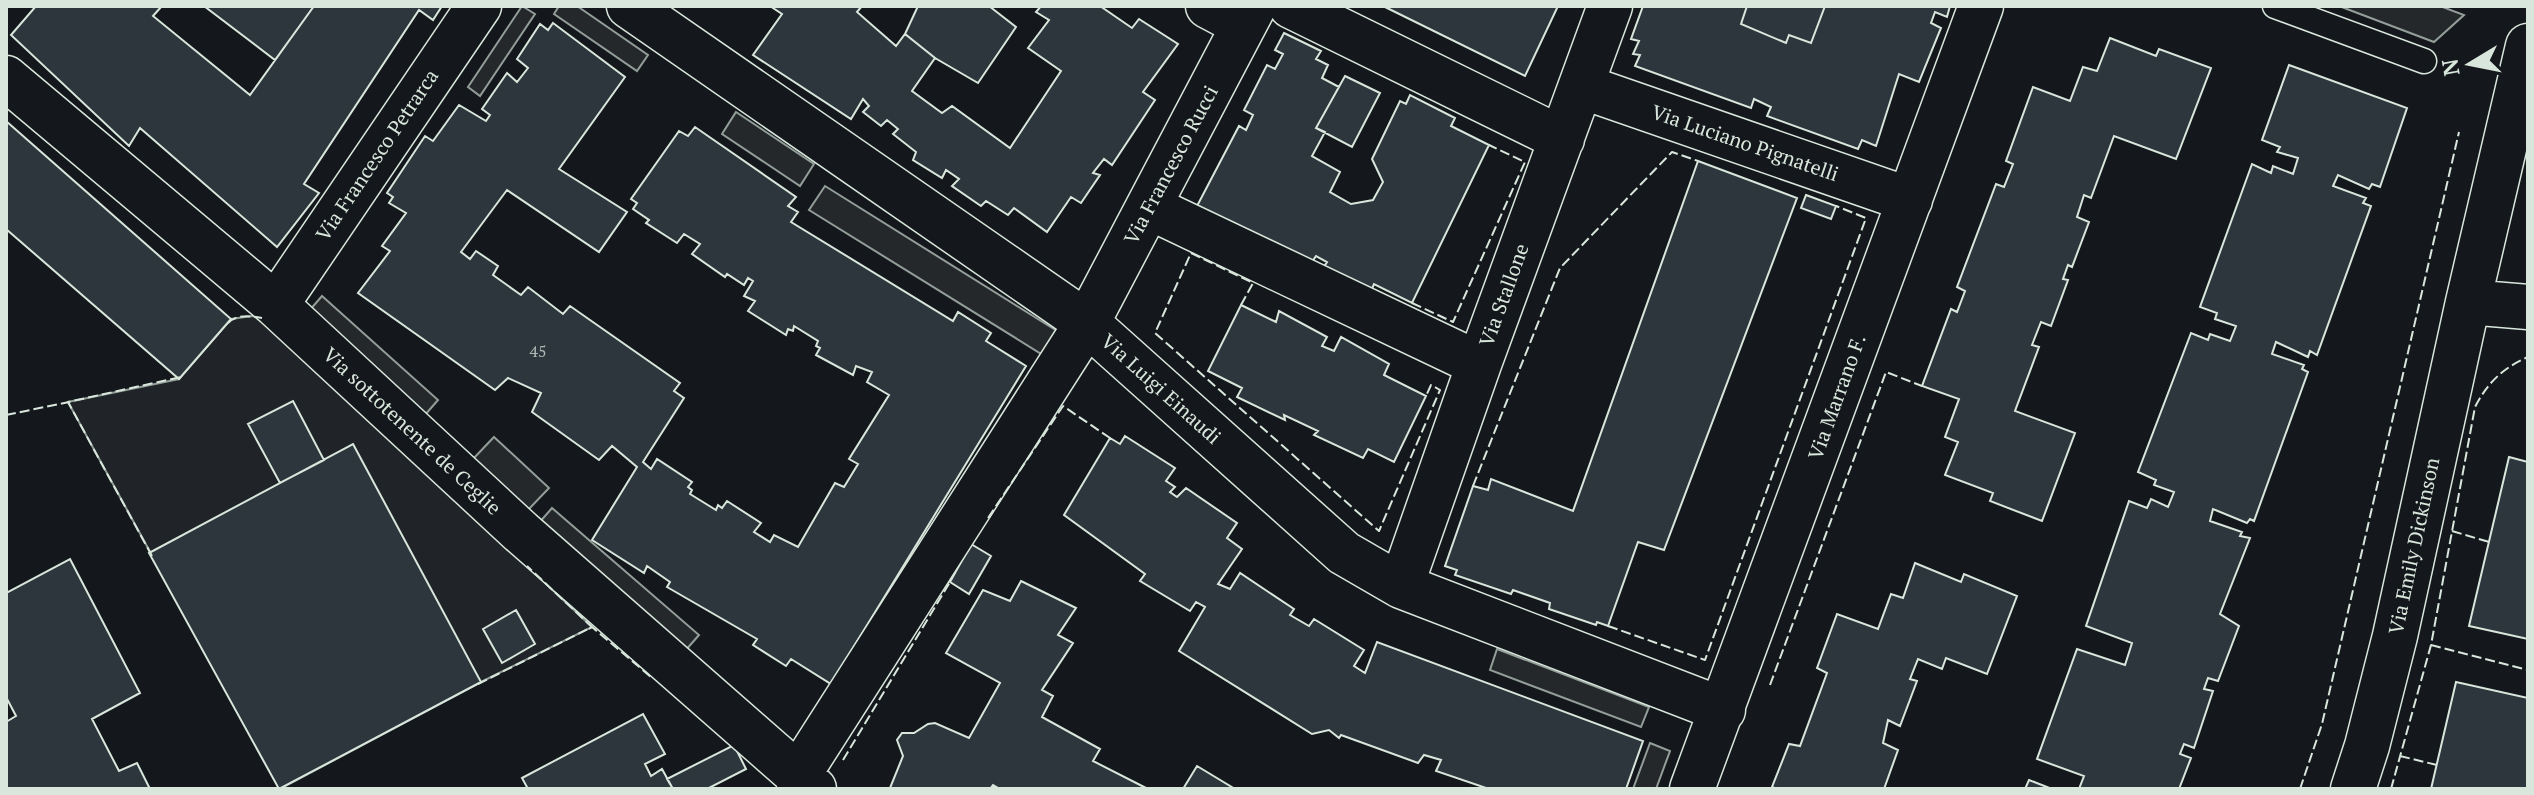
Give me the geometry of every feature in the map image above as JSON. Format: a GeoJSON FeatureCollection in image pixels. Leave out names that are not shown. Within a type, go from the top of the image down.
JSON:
{"type":"FeatureCollection","features":[{"type":"Feature","properties":{"kind":"street","name":"Via Francesco Petrarca"},"geometry":{"type":"LineString","coordinates":[[276,305],[479,6]]}},
{"type":"Feature","properties":{"kind":"street","name":"Via Luigi Einaudi"},"geometry":{"type":"LineString","coordinates":[[629,6],[1087,323],[1344,553],[1401,586],[1723,710]]}},
{"type":"Feature","properties":{"kind":"street"},"geometry":{"type":"LineString","coordinates":[[1291,6],[1562,139]]}},
{"type":"Feature","properties":{"kind":"street","name":"Via Stallone"},"geometry":{"type":"LineString","coordinates":[[1401,586],[1610,6]]}},
{"type":"Feature","properties":{"kind":"street","name":"Via Marrano F."},"geometry":{"type":"LineString","coordinates":[[1692,789],[1981,6]]}},
{"type":"Feature","properties":{"kind":"street","name":"Via Francesco Rucci"},"geometry":{"type":"LineString","coordinates":[[806,783],[1087,323],[1149,207],[1235,12]]}},
{"type":"Feature","properties":{"kind":"street","name":"Via Emily Dickinson"},"geometry":{"type":"LineString","coordinates":[[2353,789],[2395,636],[2528,46]]}},
{"type":"Feature","properties":{"kind":"street","name":"Via sottotenente de Ceglie"},"geometry":{"type":"LineString","coordinates":[[6,78],[276,305],[521,532],[806,783]]}},
{"type":"Feature","properties":{"kind":"street","name":"Via Luciano Pignatelli"},"geometry":{"type":"LineString","coordinates":[[1581,86],[1910,200]]}},
{"type":"Feature","properties":{"kind":"street"},"geometry":{"type":"LineString","coordinates":[[1149,207],[1479,364]]}},
{"type":"Feature","properties":{"kind":"street"},"geometry":{"type":"LineString","coordinates":[[2468,302],[2528,307]]}},
{"type":"Feature","properties":{"kind":"lane"},"geometry":{"type":"LineString","coordinates":[[2275,6],[2424,61]]}},
{"type":"Feature","properties":{"kind":"shaded area"},"geometry":{"type":"Polygon","coordinates":[[[522,6],[535,14],[480,96],[468,87],[522,6]]]}},
{"type":"Feature","properties":{"kind":"shaded area"},"geometry":{"type":"Polygon","coordinates":[[[559,6],[577,6],[648,55],[637,71],[554,14],[559,6]]]}},
{"type":"Feature","properties":{"kind":"shaded area"},"geometry":{"type":"Polygon","coordinates":[[[2339,6],[2440,6],[2464,15],[2434,42],[2339,6]]]}},
{"type":"Feature","properties":{"kind":"shaded area"},"geometry":{"type":"Polygon","coordinates":[[[736,112],[814,164],[800,186],[722,134],[736,112]]]}},
{"type":"Feature","properties":{"kind":"shaded area"},"geometry":{"type":"Polygon","coordinates":[[[825,186],[1065,336],[1051,360],[809,210],[825,186]]]}},
{"type":"Feature","properties":{"kind":"shaded area"},"geometry":{"type":"Polygon","coordinates":[[[322,296],[438,400],[425,415],[309,311],[322,296]]]}},
{"type":"Feature","properties":{"kind":"shaded area"},"geometry":{"type":"Polygon","coordinates":[[[263,318],[592,627],[280,789],[68,402],[179,379],[231,319],[263,318]]]}},
{"type":"Feature","properties":{"kind":"shaded area"},"geometry":{"type":"Polygon","coordinates":[[[494,437],[549,488],[528,510],[473,459],[494,437]]]}},
{"type":"Feature","properties":{"kind":"shaded area"},"geometry":{"type":"Polygon","coordinates":[[[552,508],[699,635],[685,651],[538,524],[552,508]]]}},
{"type":"Feature","properties":{"kind":"shaded area"},"geometry":{"type":"Polygon","coordinates":[[[1497,649],[1649,707],[1641,727],[1490,670],[1497,649]]]}},
{"type":"Feature","properties":{"kind":"shaded area"},"geometry":{"type":"Polygon","coordinates":[[[1650,743],[1670,751],[1656,789],[1633,789],[1650,743]]]}},
{"type":"Feature","properties":{"kind":"building"},"geometry":{"type":"Polygon","coordinates":[[[36,6],[162,6],[153,16],[250,95],[314,6],[442,6],[433,20],[419,10],[304,184],[319,193],[277,247],[140,128],[129,146],[11,35],[36,6]]]}},
{"type":"Feature","properties":{"kind":"building"},"geometry":{"type":"Polygon","coordinates":[[[204,6],[314,6],[275,60],[204,6]]]}},
{"type":"Feature","properties":{"kind":"building"},"geometry":{"type":"Polygon","coordinates":[[[770,6],[862,6],[857,12],[896,46],[905,34],[935,58],[912,91],[942,113],[952,106],[1010,148],[1061,71],[1028,48],[1049,20],[1036,12],[1041,6],[1100,6],[1132,28],[1139,19],[1178,44],[1143,92],[1155,100],[1112,165],[1104,159],[1093,173],[1100,175],[1081,203],[1071,197],[1047,232],[1014,208],[1008,215],[986,201],[981,206],[952,186],[959,179],[946,170],[942,178],[913,160],[916,152],[893,134],[898,129],[887,120],[881,126],[863,112],[869,106],[863,99],[851,119],[753,55],[782,14],[770,6]]]}},
{"type":"Feature","properties":{"kind":"building"},"geometry":{"type":"Polygon","coordinates":[[[918,6],[989,6],[1016,27],[978,83],[935,58],[905,34],[918,6]]]}},
{"type":"Feature","properties":{"kind":"building"},"geometry":{"type":"Polygon","coordinates":[[[1383,6],[1558,6],[1525,76],[1383,6]]]}},
{"type":"Feature","properties":{"kind":"building"},"geometry":{"type":"Polygon","coordinates":[[[1643,6],[1747,6],[1741,24],[1786,43],[1789,35],[1811,43],[1825,6],[1950,6],[1947,17],[1935,12],[1931,23],[1941,28],[1919,82],[1899,74],[1876,146],[1862,140],[1858,149],[1767,116],[1771,107],[1754,99],[1751,108],[1635,66],[1640,55],[1633,54],[1639,41],[1631,39],[1643,6]]]}},
{"type":"Feature","properties":{"kind":"building"},"geometry":{"type":"Polygon","coordinates":[[[1747,6],[1825,6],[1811,43],[1789,35],[1786,43],[1741,24],[1747,6]]]}},
{"type":"Feature","properties":{"kind":"building"},"geometry":{"type":"Polygon","coordinates":[[[553,23],[625,77],[559,169],[627,212],[599,252],[507,190],[461,252],[470,259],[476,251],[498,266],[493,275],[521,295],[528,287],[563,314],[570,306],[680,383],[674,391],[684,398],[643,462],[651,469],[657,459],[692,482],[688,487],[692,490],[690,494],[716,510],[718,505],[722,508],[727,501],[761,523],[754,532],[770,542],[774,535],[798,547],[835,483],[844,487],[858,464],[849,459],[889,395],[867,382],[872,372],[856,366],[853,375],[816,355],[820,348],[816,346],[818,341],[794,326],[793,331],[788,329],[786,335],[748,311],[755,301],[744,296],[753,281],[748,278],[744,285],[727,274],[725,277],[692,254],[700,244],[684,234],[677,243],[646,223],[649,220],[633,209],[637,203],[631,199],[679,131],[688,136],[695,127],[796,197],[788,206],[798,212],[791,222],[953,321],[958,312],[991,333],[986,341],[1026,366],[831,684],[791,659],[786,666],[753,645],[757,639],[667,587],[670,582],[647,566],[644,573],[592,540],[637,467],[612,446],[599,460],[532,412],[541,393],[508,378],[495,390],[358,293],[390,251],[382,246],[406,213],[389,203],[393,197],[387,193],[425,136],[433,141],[459,105],[486,121],[490,115],[482,109],[507,73],[517,82],[528,68],[517,59],[540,24],[548,30],[553,23]]]}},
{"type":"Feature","properties":{"kind":"building"},"geometry":{"type":"Polygon","coordinates":[[[1284,33],[1321,51],[1316,59],[1328,65],[1322,78],[1339,87],[1316,128],[1325,132],[1312,156],[1340,172],[1330,192],[1351,204],[1373,200],[1383,182],[1372,159],[1400,101],[1406,104],[1410,95],[1455,118],[1451,126],[1489,145],[1412,303],[1374,284],[1371,291],[1322,270],[1327,262],[1316,256],[1312,262],[1197,206],[1239,126],[1246,130],[1253,115],[1244,110],[1267,65],[1275,69],[1283,54],[1275,50],[1284,33]]]}},
{"type":"Feature","properties":{"kind":"building"},"geometry":{"type":"Polygon","coordinates":[[[2110,38],[2156,56],[2159,49],[2211,68],[2176,159],[2114,136],[2091,198],[2084,195],[2077,217],[2089,222],[2072,267],[2068,265],[2063,279],[2068,280],[2051,326],[2041,322],[2032,345],[2039,347],[2015,411],[2075,433],[2042,521],[1990,501],[1993,493],[1945,475],[1958,442],[1945,437],[1959,399],[1922,386],[1951,309],[1957,312],[1965,291],[1957,287],[1996,184],[2004,187],[2013,164],[2006,161],[2033,87],[2070,101],[2083,67],[2097,71],[2110,38]]]}},
{"type":"Feature","properties":{"kind":"building"},"geometry":{"type":"Polygon","coordinates":[[[2289,65],[2407,108],[2380,187],[2372,184],[2369,189],[2338,175],[2333,186],[2366,198],[2363,203],[2371,206],[2317,355],[2310,351],[2308,357],[2276,342],[2272,354],[2304,365],[2302,369],[2308,372],[2254,521],[2250,519],[2247,523],[2213,509],[2210,521],[2250,538],[2220,614],[2239,626],[2218,681],[2208,678],[2204,689],[2213,691],[2194,748],[2184,744],[2180,754],[2191,758],[2179,789],[2079,789],[2084,776],[2037,759],[2077,649],[2125,665],[2132,643],[2086,626],[2129,501],[2147,508],[2151,499],[2168,507],[2174,492],[2154,485],[2156,480],[2138,472],[2191,333],[2208,340],[2210,334],[2230,341],[2236,326],[2215,319],[2217,313],[2200,307],[2252,164],[2271,173],[2273,166],[2293,174],[2298,158],[2277,152],[2280,147],[2262,140],[2289,65]]]}},
{"type":"Feature","properties":{"kind":"building"},"geometry":{"type":"Polygon","coordinates":[[[1345,76],[1380,93],[1352,147],[1316,128],[1345,76]]]}},
{"type":"Feature","properties":{"kind":"building"},"geometry":{"type":"Polygon","coordinates":[[[6,121],[231,319],[179,379],[6,229],[6,121]]]}},
{"type":"Feature","properties":{"kind":"building"},"geometry":{"type":"Polygon","coordinates":[[[1698,161],[1797,198],[1664,550],[1638,542],[1608,626],[1549,609],[1550,603],[1513,590],[1511,594],[1455,575],[1457,570],[1445,566],[1473,486],[1488,490],[1491,479],[1573,511],[1698,161]]]}},
{"type":"Feature","properties":{"kind":"building"},"geometry":{"type":"Polygon","coordinates":[[[1806,195],[1836,206],[1831,219],[1801,208],[1806,195]]]}},
{"type":"Feature","properties":{"kind":"building"},"geometry":{"type":"Polygon","coordinates":[[[1241,305],[1276,322],[1279,311],[1327,337],[1322,346],[1334,351],[1341,337],[1389,364],[1384,375],[1426,396],[1394,462],[1368,449],[1363,458],[1314,435],[1318,431],[1284,415],[1285,420],[1237,397],[1242,388],[1208,371],[1241,305]]]}},
{"type":"Feature","properties":{"kind":"building"},"geometry":{"type":"Polygon","coordinates":[[[293,401],[324,460],[280,483],[248,424],[293,401]]]}},
{"type":"Feature","properties":{"kind":"building"},"geometry":{"type":"Polygon","coordinates":[[[1125,436],[1175,468],[1166,481],[1175,487],[1170,492],[1177,497],[1186,488],[1237,523],[1227,538],[1242,549],[1218,584],[1230,589],[1240,573],[1294,609],[1290,615],[1309,626],[1314,619],[1364,650],[1354,666],[1365,673],[1377,642],[1643,741],[1626,789],[1489,789],[1436,771],[1441,760],[1424,755],[1418,763],[1341,735],[1339,738],[1329,730],[1312,734],[1179,651],[1205,607],[1196,602],[1190,611],[1140,581],[1145,574],[1064,515],[1110,438],[1120,444],[1125,436]]]}},
{"type":"Feature","properties":{"kind":"building"},"geometry":{"type":"Polygon","coordinates":[[[353,444],[481,682],[279,789],[149,553],[353,444]]]}},
{"type":"Feature","properties":{"kind":"building"},"geometry":{"type":"Polygon","coordinates":[[[2509,457],[2528,462],[2528,639],[2469,626],[2509,457]]]}},
{"type":"Feature","properties":{"kind":"building"},"geometry":{"type":"Polygon","coordinates":[[[971,544],[991,556],[969,594],[950,582],[971,544]]]}},
{"type":"Feature","properties":{"kind":"building"},"geometry":{"type":"Polygon","coordinates":[[[70,559],[140,693],[92,719],[119,771],[137,763],[150,789],[6,789],[6,722],[16,716],[6,697],[6,593],[70,559]]]}},
{"type":"Feature","properties":{"kind":"building"},"geometry":{"type":"Polygon","coordinates":[[[1915,563],[1961,582],[1964,574],[2017,596],[1987,674],[1946,658],[1942,669],[1918,659],[1910,679],[1917,681],[1900,726],[1888,720],[1883,743],[1898,750],[1884,789],[1772,787],[1789,744],[1800,746],[1827,673],[1817,668],[1837,614],[1878,629],[1891,594],[1903,598],[1915,563]]]}},
{"type":"Feature","properties":{"kind":"building"},"geometry":{"type":"Polygon","coordinates":[[[1021,581],[1076,608],[1058,635],[1073,643],[1042,690],[1053,696],[1042,717],[1100,749],[1093,761],[1148,789],[1000,789],[993,785],[990,789],[890,788],[903,756],[897,740],[902,733],[914,733],[935,723],[969,738],[1000,683],[946,653],[983,590],[1010,601],[1021,581]]]}},
{"type":"Feature","properties":{"kind":"building"},"geometry":{"type":"Polygon","coordinates":[[[516,610],[535,644],[502,663],[483,629],[516,610]]]}},
{"type":"Feature","properties":{"kind":"building"},"geometry":{"type":"Polygon","coordinates":[[[2456,682],[2528,698],[2528,789],[2431,789],[2456,682]]]}},
{"type":"Feature","properties":{"kind":"building"},"geometry":{"type":"Polygon","coordinates":[[[643,714],[665,754],[645,764],[651,776],[662,769],[673,789],[528,789],[522,778],[643,714]]]}},
{"type":"Feature","properties":{"kind":"building"},"geometry":{"type":"Polygon","coordinates":[[[734,745],[746,769],[707,789],[673,789],[667,779],[734,745]]]}},
{"type":"Feature","properties":{"kind":"building"},"geometry":{"type":"Polygon","coordinates":[[[1197,766],[1235,789],[1183,789],[1197,766]]]}},
{"type":"Feature","properties":{"kind":"building"},"geometry":{"type":"Polygon","coordinates":[[[2029,780],[2052,789],[2025,789],[2029,780]]]}},
{"type":"Feature","properties":{"kind":"fence"},"geometry":{"type":"LineString","coordinates":[[2300,789],[2322,724],[2459,132]]}},
{"type":"Feature","properties":{"kind":"fence"},"geometry":{"type":"LineString","coordinates":[[1412,303],[1453,322],[1525,162],[1489,145]]}},
{"type":"Feature","properties":{"kind":"fence"},"geometry":{"type":"LineString","coordinates":[[1473,486],[1560,268],[1672,152],[1698,161]]}},
{"type":"Feature","properties":{"kind":"fence"},"geometry":{"type":"LineString","coordinates":[[1608,626],[1705,660],[1866,218],[1836,206]]}},
{"type":"Feature","properties":{"kind":"fence"},"geometry":{"type":"LineString","coordinates":[[1241,305],[1253,283],[1191,253],[1155,333],[1379,531],[1440,390],[1431,385],[1426,396]]}},
{"type":"Feature","properties":{"kind":"fence"},"geometry":{"type":"LineString","coordinates":[[228,323],[239,317],[262,318]]}},
{"type":"Feature","properties":{"kind":"fence"},"geometry":{"type":"LineString","coordinates":[[2391,789],[2431,645],[2475,407],[2497,377],[2528,357]]}},
{"type":"Feature","properties":{"kind":"fence"},"geometry":{"type":"LineString","coordinates":[[1770,685],[1886,372],[1922,386]]}},
{"type":"Feature","properties":{"kind":"fence"},"geometry":{"type":"LineString","coordinates":[[152,556],[68,402],[181,377]]}},
{"type":"Feature","properties":{"kind":"fence"},"geometry":{"type":"LineString","coordinates":[[6,415],[69,402]]}},
{"type":"Feature","properties":{"kind":"fence"},"geometry":{"type":"LineString","coordinates":[[988,518],[1063,406],[1110,438]]}},
{"type":"Feature","properties":{"kind":"fence"},"geometry":{"type":"LineString","coordinates":[[2452,531],[2489,542]]}},
{"type":"Feature","properties":{"kind":"fence"},"geometry":{"type":"LineString","coordinates":[[478,684],[592,627],[527,566]]}},
{"type":"Feature","properties":{"kind":"fence"},"geometry":{"type":"LineString","coordinates":[[843,760],[950,582]]}},
{"type":"Feature","properties":{"kind":"fence"},"geometry":{"type":"LineString","coordinates":[[589,629],[592,627],[651,677]]}},
{"type":"Feature","properties":{"kind":"fence"},"geometry":{"type":"LineString","coordinates":[[2431,645],[2528,670]]}},
{"type":"Feature","properties":{"kind":"fence"},"geometry":{"type":"LineString","coordinates":[[2400,756],[2437,765]]}}]}
